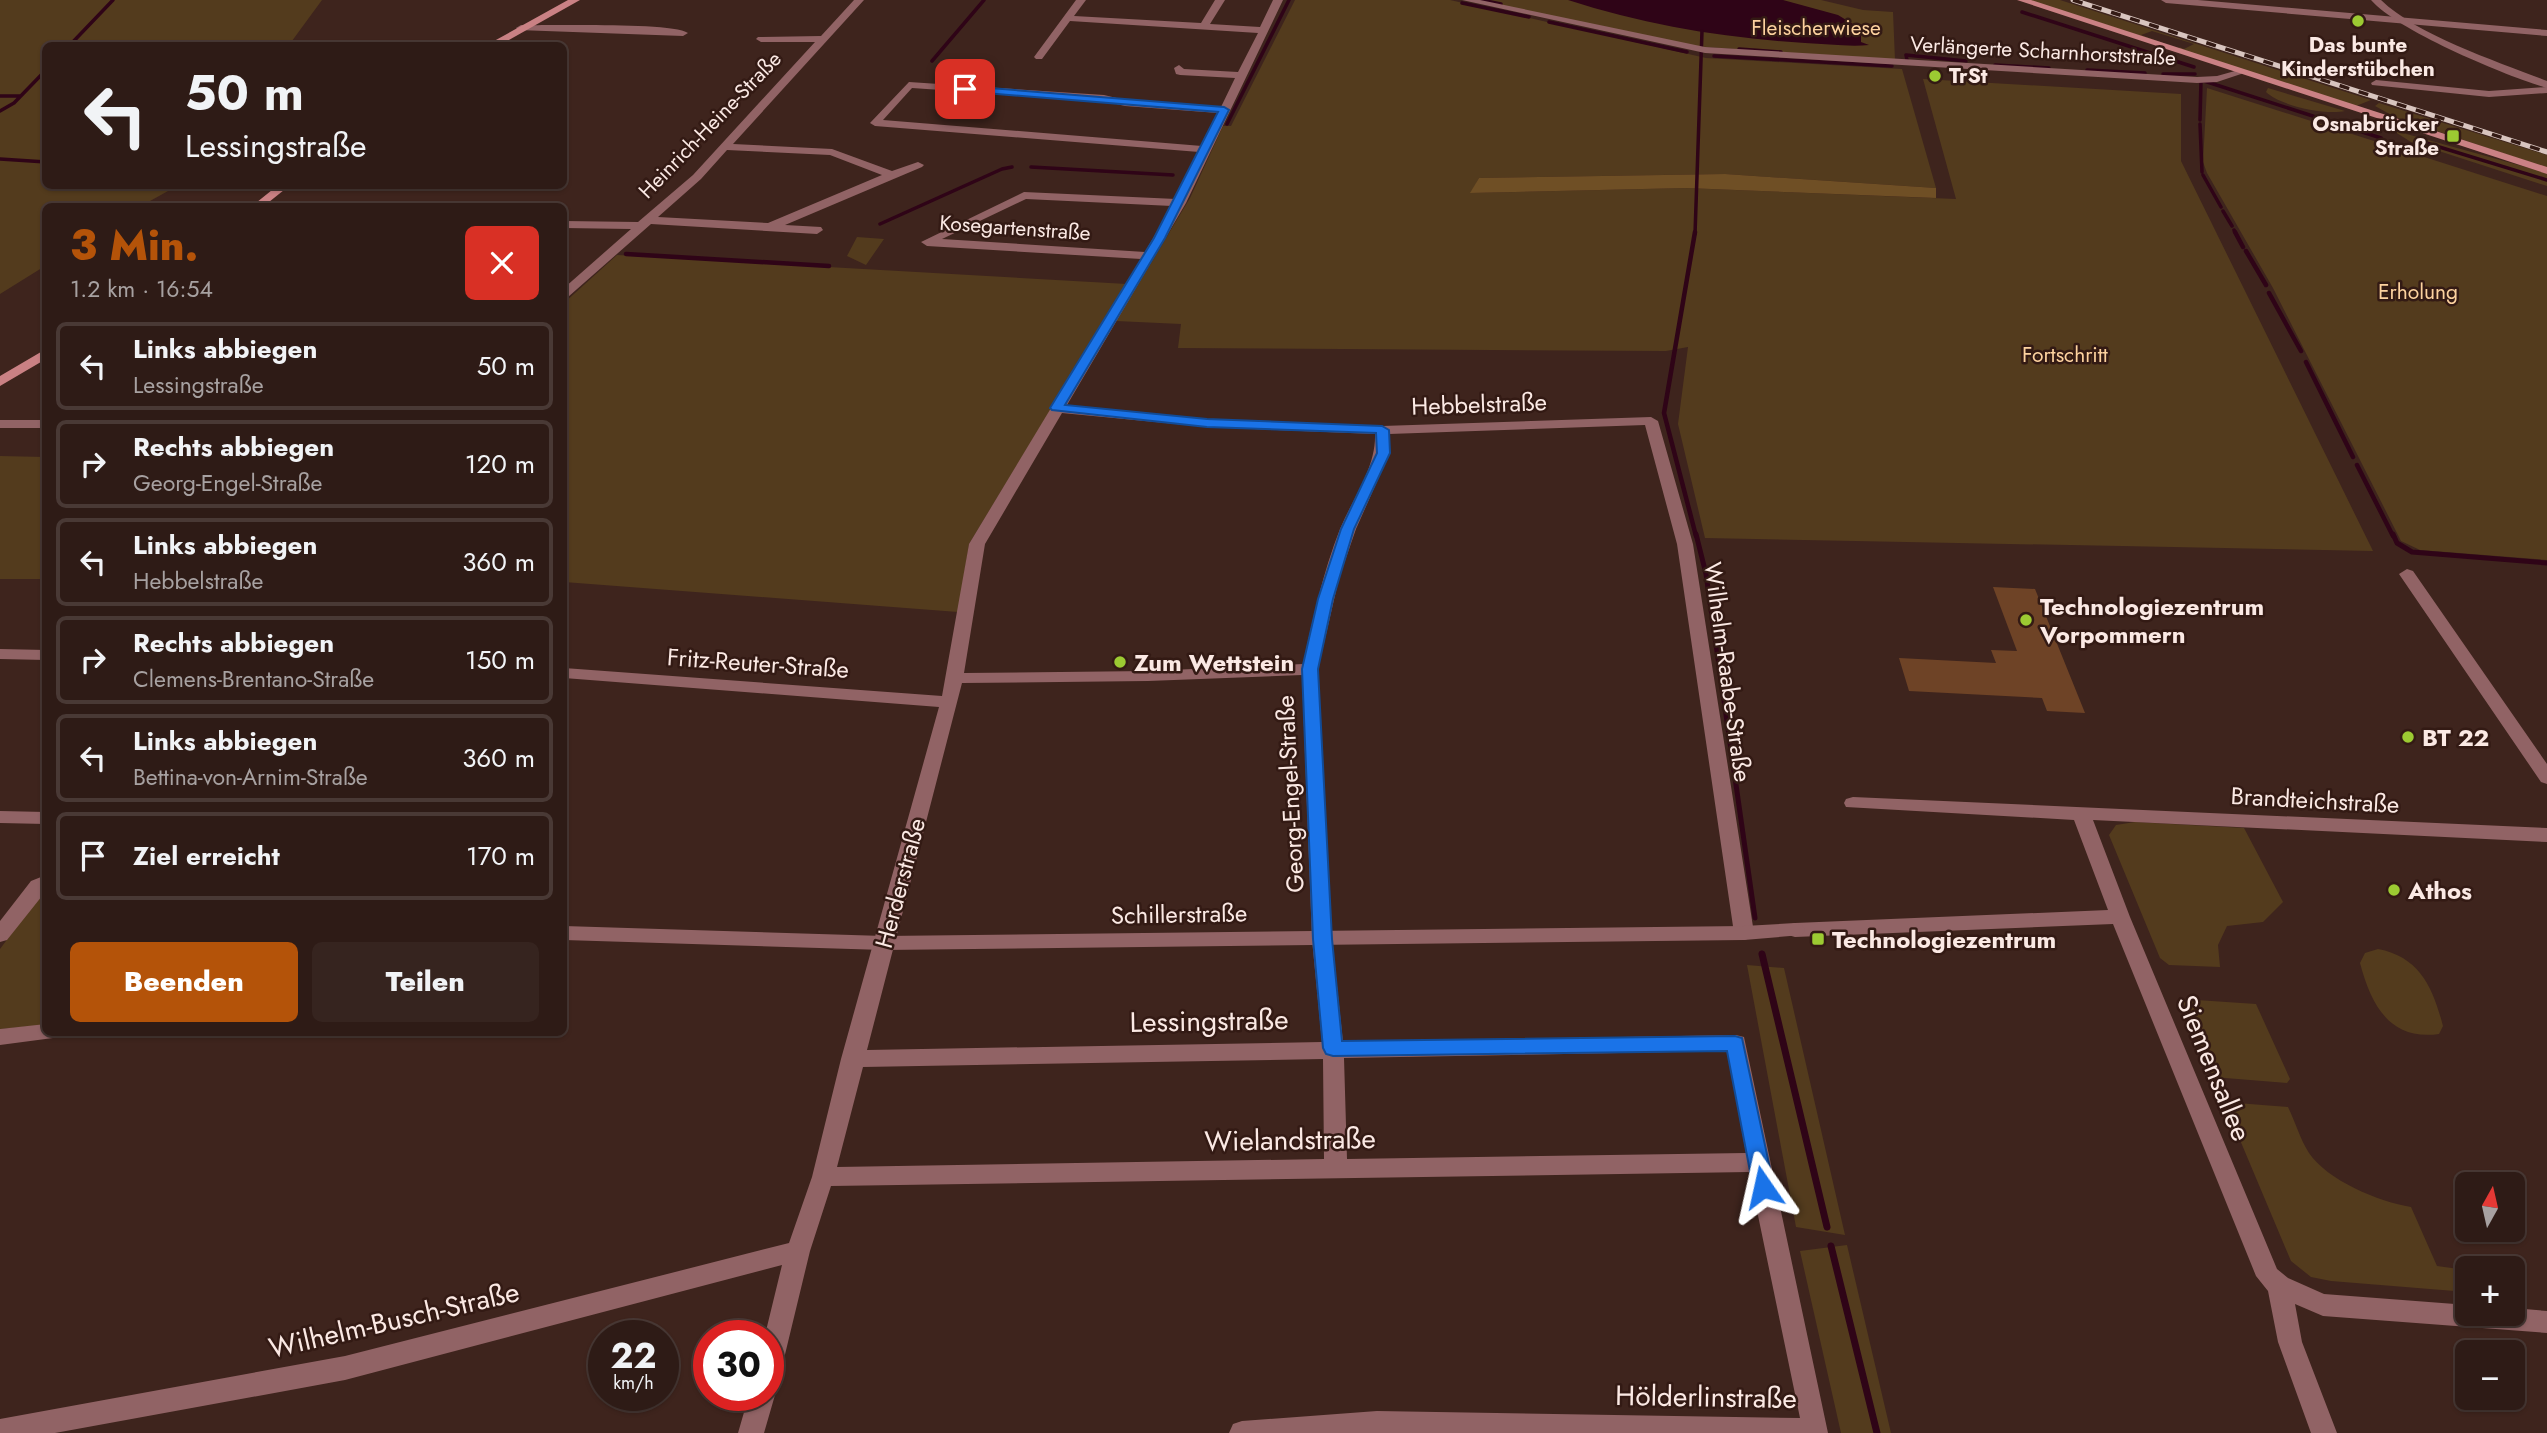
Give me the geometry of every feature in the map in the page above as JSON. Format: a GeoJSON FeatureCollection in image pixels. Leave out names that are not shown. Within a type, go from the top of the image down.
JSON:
{"type":"FeatureCollection","features":[{"type":"Feature","properties":{"kind":"main road"},"geometry":{"type":"LineString","coordinates":[[497,42],[575,0]]}},
{"type":"Feature","properties":{"kind":"main road"},"geometry":{"type":"LineString","coordinates":[[2022,0],[2547,171]]}},
{"type":"Feature","properties":{"kind":"main road"},"geometry":{"type":"LineString","coordinates":[[261,203],[279,189]]}},
{"type":"Feature","properties":{"kind":"main road"},"geometry":{"type":"LineString","coordinates":[[0,382],[42,356]]}},
{"type":"Feature","properties":{"kind":"street","name":"Heinrich-Heine-Straße"},"geometry":{"type":"LineString","coordinates":[[567,291],[697,177],[859,0]]}},
{"type":"Feature","properties":{"kind":"street"},"geometry":{"type":"LineString","coordinates":[[1039,57],[1082,0]]}},
{"type":"Feature","properties":{"kind":"street"},"geometry":{"type":"LineString","coordinates":[[1205,26],[1220,0]]}},
{"type":"Feature","properties":{"kind":"street","name":"Herderstraße"},"geometry":{"type":"LineString","coordinates":[[781,1320],[798,1251],[823,1177],[852,1059],[955,678],[977,544],[1180,203],[1278,0]]}},
{"type":"Feature","properties":{"kind":"street","name":"Verlängerte Scharnhorststraße"},"geometry":{"type":"LineString","coordinates":[[1467,0],[1700,49],[2197,79],[2217,79],[2242,72]]}},
{"type":"Feature","properties":{"kind":"street"},"geometry":{"type":"LineString","coordinates":[[2166,0],[2547,33]]}},
{"type":"Feature","properties":{"kind":"street"},"geometry":{"type":"LineString","coordinates":[[2286,0],[2287,11]]}},
{"type":"Feature","properties":{"kind":"street"},"geometry":{"type":"LineString","coordinates":[[2376,0],[2404,21],[2547,88]]}},
{"type":"Feature","properties":{"kind":"street"},"geometry":{"type":"LineString","coordinates":[[1068,18],[1264,30]]}},
{"type":"Feature","properties":{"kind":"street"},"geometry":{"type":"LineString","coordinates":[[521,28],[683,33]]}},
{"type":"Feature","properties":{"kind":"street","name":"Heinrich-Heine-Straße"},"geometry":{"type":"LineString","coordinates":[[761,39],[824,39]]}},
{"type":"Feature","properties":{"kind":"street"},"geometry":{"type":"LineString","coordinates":[[1179,68],[1180,72],[1241,75]]}},
{"type":"Feature","properties":{"kind":"street"},"geometry":{"type":"LineString","coordinates":[[1205,149],[875,123],[913,82],[1224,110]]}},
{"type":"Feature","properties":{"kind":"street"},"geometry":{"type":"LineString","coordinates":[[2376,83],[2489,94],[2547,88]]}},
{"type":"Feature","properties":{"kind":"street"},"geometry":{"type":"LineString","coordinates":[[725,146],[832,152],[892,176]]}},
{"type":"Feature","properties":{"kind":"street"},"geometry":{"type":"LineString","coordinates":[[770,227],[918,165]]}},
{"type":"Feature","properties":{"kind":"street","name":"Kosegartenstraße"},"geometry":{"type":"LineString","coordinates":[[1150,256],[927,242],[1024,195],[1180,203]]}},
{"type":"Feature","properties":{"kind":"street"},"geometry":{"type":"LineString","coordinates":[[567,224],[647,223],[817,230]]}},
{"type":"Feature","properties":{"kind":"street"},"geometry":{"type":"LineString","coordinates":[[567,280],[579,280]]}},
{"type":"Feature","properties":{"kind":"street","name":"Hebbelstraße"},"geometry":{"type":"LineString","coordinates":[[1057,408],[1207,423],[1382,430],[1651,421]]}},
{"type":"Feature","properties":{"kind":"street","name":"Wilhelm-Raabe-Straße"},"geometry":{"type":"LineString","coordinates":[[1651,421],[1685,544],[1744,933]]}},
{"type":"Feature","properties":{"kind":"street"},"geometry":{"type":"LineString","coordinates":[[0,424],[42,424]]}},
{"type":"Feature","properties":{"kind":"street","name":"Georg-Engel-Straße"},"geometry":{"type":"LineString","coordinates":[[1336,1169],[1333,1048],[1322,939],[1310,669],[1326,599],[1348,529],[1383,453],[1382,430]]}},
{"type":"Feature","properties":{"kind":"street"},"geometry":{"type":"LineString","coordinates":[[2407,574],[2547,778]]}},
{"type":"Feature","properties":{"kind":"street"},"geometry":{"type":"LineString","coordinates":[[0,654],[42,655]]}},
{"type":"Feature","properties":{"kind":"street"},"geometry":{"type":"LineString","coordinates":[[955,678],[1147,676],[1310,669]]}},
{"type":"Feature","properties":{"kind":"street","name":"Fritz-Reuter-Straße"},"geometry":{"type":"LineString","coordinates":[[567,673],[948,702]]}},
{"type":"Feature","properties":{"kind":"street","name":"Brandteichstraße"},"geometry":{"type":"LineString","coordinates":[[1853,803],[2547,835]]}},
{"type":"Feature","properties":{"kind":"street"},"geometry":{"type":"LineString","coordinates":[[2081,814],[2120,917]]}},
{"type":"Feature","properties":{"kind":"street"},"geometry":{"type":"LineString","coordinates":[[0,817],[42,818]]}},
{"type":"Feature","properties":{"kind":"street"},"geometry":{"type":"LineString","coordinates":[[0,935],[42,884]]}},
{"type":"Feature","properties":{"kind":"street","name":"Schillerstraße"},"geometry":{"type":"LineString","coordinates":[[567,933],[884,943],[1322,939],[1744,933],[2120,917]]}},
{"type":"Feature","properties":{"kind":"street","name":"Siemensallee"},"geometry":{"type":"LineString","coordinates":[[2120,917],[2260,1263],[2268,1276],[2279,1286],[2323,1305],[2547,1322]]}},
{"type":"Feature","properties":{"kind":"street"},"geometry":{"type":"LineString","coordinates":[[0,1038],[42,1033]]}},
{"type":"Feature","properties":{"kind":"street","name":"Lessingstraße"},"geometry":{"type":"LineString","coordinates":[[852,1059],[1333,1048],[1735,1043]]}},
{"type":"Feature","properties":{"kind":"street","name":"Hölderlinstraße"},"geometry":{"type":"LineString","coordinates":[[1242,1433],[1377,1423],[1816,1430],[1735,1043]]}},
{"type":"Feature","properties":{"kind":"street","name":"Wielandstraße"},"geometry":{"type":"LineString","coordinates":[[823,1177],[1758,1162]]}},
{"type":"Feature","properties":{"kind":"street","name":"Wilhelm-Busch-Straße"},"geometry":{"type":"LineString","coordinates":[[0,1431],[345,1368],[798,1251]]}},
{"type":"Feature","properties":{"kind":"street"},"geometry":{"type":"LineString","coordinates":[[2279,1286],[2290,1342],[2323,1433]]}},
{"type":"Feature","properties":{"kind":"street"},"geometry":{"type":"LineString","coordinates":[[751,1433],[757,1411]]}},
{"type":"Feature","properties":{"kind":"green space"},"geometry":{"type":"Polygon","coordinates":[[[0,0],[322,0],[291,42],[42,42],[42,189],[172,189],[146,203],[42,203],[42,268],[0,294],[0,0]]]}},
{"type":"Feature","properties":{"kind":"green space","name":"Fortschritt"},"geometry":{"type":"Polygon","coordinates":[[[1295,0],[1450,0],[1706,58],[1902,69],[1936,188],[1725,174],[1479,178],[1471,193],[1686,188],[1956,199],[1923,79],[2181,94],[2181,161],[2373,551],[1705,538],[1678,424],[1688,347],[1666,351],[1178,348],[1181,324],[1116,321],[1190,198],[1223,126],[1231,126],[1295,0]]]}},
{"type":"Feature","properties":{"kind":"green space","name":"Fleischerwiese"},"geometry":{"type":"Polygon","coordinates":[[[1472,0],[1821,0],[1863,10],[1893,12],[1895,60],[1691,46],[1472,0]]]}},
{"type":"Feature","properties":{"kind":"green space"},"geometry":{"type":"Polygon","coordinates":[[[2028,0],[2060,0],[2371,100],[2356,106],[2181,51],[2179,47],[2184,49],[2194,44],[2152,31],[2141,35],[2166,44],[2028,0]]]}},
{"type":"Feature","properties":{"kind":"green space","name":"Erholung"},"geometry":{"type":"Polygon","coordinates":[[[2207,88],[2547,196],[2547,560],[2420,550],[2401,541],[2273,288],[2207,173],[2203,162],[2207,88]]]}},
{"type":"Feature","properties":{"kind":"green space"},"geometry":{"type":"Polygon","coordinates":[[[2268,88],[2345,111],[2326,112],[2292,105],[2273,97],[2266,92],[2268,88]]]}},
{"type":"Feature","properties":{"kind":"green space"},"geometry":{"type":"Polygon","coordinates":[[[2379,103],[2547,155],[2547,168],[2395,117],[2375,106],[2379,103]]]}},
{"type":"Feature","properties":{"kind":"green space"},"geometry":{"type":"Polygon","coordinates":[[[2392,130],[2547,173],[2547,186],[2411,142],[2392,130]]]}},
{"type":"Feature","properties":{"kind":"green space"},"geometry":{"type":"Polygon","coordinates":[[[857,237],[884,239],[866,265],[847,256],[857,237]]]}},
{"type":"Feature","properties":{"kind":"green space"},"geometry":{"type":"Polygon","coordinates":[[[617,255],[1127,284],[969,544],[958,612],[567,582],[567,300],[617,255]]]}},
{"type":"Feature","properties":{"kind":"green space"},"geometry":{"type":"Polygon","coordinates":[[[0,456],[42,457],[42,579],[0,579],[0,456]]]}},
{"type":"Feature","properties":{"kind":"green space"},"geometry":{"type":"Polygon","coordinates":[[[2135,822],[2244,828],[2283,902],[2263,922],[2227,926],[2218,945],[2220,967],[2169,965],[2160,958],[2109,835],[2116,825],[2135,822]]]}},
{"type":"Feature","properties":{"kind":"green space"},"geometry":{"type":"Polygon","coordinates":[[[42,896],[42,1025],[0,1029],[0,949],[42,896]]]}},
{"type":"Feature","properties":{"kind":"green space"},"geometry":{"type":"Polygon","coordinates":[[[2378,949],[2404,959],[2422,976],[2439,1012],[2443,1026],[2439,1034],[2407,1032],[2385,1016],[2377,1005],[2360,963],[2365,953],[2378,949]]]}},
{"type":"Feature","properties":{"kind":"green space"},"geometry":{"type":"Polygon","coordinates":[[[1747,965],[1784,968],[1845,1235],[1796,1227],[1747,965]]]}},
{"type":"Feature","properties":{"kind":"green space"},"geometry":{"type":"Polygon","coordinates":[[[2182,999],[2256,1004],[2290,1079],[2287,1083],[2213,1077],[2182,999]]]}},
{"type":"Feature","properties":{"kind":"green space"},"geometry":{"type":"Polygon","coordinates":[[[2224,1102],[2288,1107],[2309,1153],[2328,1172],[2369,1195],[2411,1207],[2437,1266],[2455,1268],[2455,1291],[2331,1281],[2311,1277],[2291,1261],[2224,1102]]]}},
{"type":"Feature","properties":{"kind":"green space"},"geometry":{"type":"Polygon","coordinates":[[[1847,1245],[1891,1433],[1841,1433],[1800,1251],[1847,1245]]]}},
{"type":"Feature","properties":{"kind":"shaded area"},"geometry":{"type":"Polygon","coordinates":[[[1568,0],[1783,0],[1838,15],[1861,29],[1861,42],[1869,45],[1846,46],[1715,34],[1626,17],[1568,0]]]}},
{"type":"Feature","properties":{"kind":"shaded area"},"geometry":{"type":"Polygon","coordinates":[[[1725,174],[1936,188],[1936,198],[1686,188],[1470,193],[1479,178],[1725,174]]]}},
{"type":"Feature","properties":{"kind":"building","name":"Technologiezentrum Vorpommern"},"geometry":{"type":"Polygon","coordinates":[[[1993,587],[2035,589],[2085,713],[2047,711],[2042,698],[1909,691],[1899,658],[1996,663],[1991,650],[2017,651],[1993,587]]]}},
{"type":"Feature","properties":{"kind":"waterway"},"geometry":{"type":"LineString","coordinates":[[73,42],[113,0]]}},
{"type":"Feature","properties":{"kind":"waterway"},"geometry":{"type":"LineString","coordinates":[[932,61],[984,0]]}},
{"type":"Feature","properties":{"kind":"waterway"},"geometry":{"type":"LineString","coordinates":[[1227,124],[1289,0]]}},
{"type":"Feature","properties":{"kind":"waterway"},"geometry":{"type":"LineString","coordinates":[[1481,0],[1501,4]]}},
{"type":"Feature","properties":{"kind":"waterway"},"geometry":{"type":"LineString","coordinates":[[1462,3],[1529,17]]}},
{"type":"Feature","properties":{"kind":"waterway"},"geometry":{"type":"LineString","coordinates":[[2022,12],[2194,67]]}},
{"type":"Feature","properties":{"kind":"waterway"},"geometry":{"type":"LineString","coordinates":[[1549,22],[1687,52]]}},
{"type":"Feature","properties":{"kind":"waterway"},"geometry":{"type":"LineString","coordinates":[[1695,234],[1702,31]]}},
{"type":"Feature","properties":{"kind":"waterway"},"geometry":{"type":"LineString","coordinates":[[1739,49],[1781,52]]}},
{"type":"Feature","properties":{"kind":"waterway"},"geometry":{"type":"LineString","coordinates":[[1907,60],[1906,55],[1966,61]]}},
{"type":"Feature","properties":{"kind":"waterway"},"geometry":{"type":"LineString","coordinates":[[1714,56],[1892,66]]}},
{"type":"Feature","properties":{"kind":"waterway"},"geometry":{"type":"LineString","coordinates":[[1995,65],[2049,68]]}},
{"type":"Feature","properties":{"kind":"waterway"},"geometry":{"type":"LineString","coordinates":[[2087,70],[2145,73]]}},
{"type":"Feature","properties":{"kind":"waterway"},"geometry":{"type":"LineString","coordinates":[[0,111],[14,103],[42,74]]}},
{"type":"Feature","properties":{"kind":"waterway"},"geometry":{"type":"LineString","coordinates":[[2163,74],[2195,74]]}},
{"type":"Feature","properties":{"kind":"waterway"},"geometry":{"type":"LineString","coordinates":[[2200,120],[2201,80],[2381,138]]}},
{"type":"Feature","properties":{"kind":"waterway"},"geometry":{"type":"LineString","coordinates":[[0,96],[20,96]]}},
{"type":"Feature","properties":{"kind":"waterway"},"geometry":{"type":"LineString","coordinates":[[2200,124],[2202,172]]}},
{"type":"Feature","properties":{"kind":"waterway"},"geometry":{"type":"LineString","coordinates":[[2423,142],[2547,180]]}},
{"type":"Feature","properties":{"kind":"waterway"},"geometry":{"type":"LineString","coordinates":[[0,159],[42,162]]}},
{"type":"Feature","properties":{"kind":"waterway"},"geometry":{"type":"LineString","coordinates":[[880,224],[1002,169],[1012,167]]}},
{"type":"Feature","properties":{"kind":"waterway"},"geometry":{"type":"LineString","coordinates":[[1031,167],[1173,175]]}},
{"type":"Feature","properties":{"kind":"waterway"},"geometry":{"type":"LineString","coordinates":[[2203,175],[2221,207]]}},
{"type":"Feature","properties":{"kind":"waterway"},"geometry":{"type":"LineString","coordinates":[[2223,211],[2232,226]]}},
{"type":"Feature","properties":{"kind":"waterway"},"geometry":{"type":"LineString","coordinates":[[1695,232],[1664,413],[1696,536]]}},
{"type":"Feature","properties":{"kind":"waterway"},"geometry":{"type":"LineString","coordinates":[[2235,232],[2243,247]]}},
{"type":"Feature","properties":{"kind":"waterway"},"geometry":{"type":"LineString","coordinates":[[2246,251],[2266,285]]}},
{"type":"Feature","properties":{"kind":"waterway"},"geometry":{"type":"LineString","coordinates":[[626,254],[829,266]]}},
{"type":"Feature","properties":{"kind":"waterway"},"geometry":{"type":"LineString","coordinates":[[2269,293],[2301,351]]}},
{"type":"Feature","properties":{"kind":"waterway"},"geometry":{"type":"LineString","coordinates":[[2306,362],[2353,457]]}},
{"type":"Feature","properties":{"kind":"waterway"},"geometry":{"type":"LineString","coordinates":[[2357,465],[2393,536]]}},
{"type":"Feature","properties":{"kind":"waterway"},"geometry":{"type":"LineString","coordinates":[[1696,534],[1706,574],[1755,918]]}},
{"type":"Feature","properties":{"kind":"waterway"},"geometry":{"type":"LineString","coordinates":[[2393,534],[2397,543],[2412,552],[2547,563]]}},
{"type":"Feature","properties":{"kind":"waterway"},"geometry":{"type":"LineString","coordinates":[[1762,954],[1827,1227]]}},
{"type":"Feature","properties":{"kind":"waterway"},"geometry":{"type":"LineString","coordinates":[[1831,1246],[1877,1433]]}},
{"type":"Feature","properties":{"kind":"railway"},"geometry":{"type":"LineString","coordinates":[[2073,0],[2547,152]]}},
{"type":"Feature","properties":{"kind":"place","name":"Das bunte Kinderstübchen"},"geometry":{"type":"Point","coordinates":[2358,21]}},
{"type":"Feature","properties":{"kind":"place","name":"TrSt"},"geometry":{"type":"Point","coordinates":[1935,76]}},
{"type":"Feature","properties":{"kind":"place","name":"Osnabrücker Straße"},"geometry":{"type":"Point","coordinates":[2453,136]}},
{"type":"Feature","properties":{"kind":"place","name":"Technologiezentrum Vorpommern"},"geometry":{"type":"Point","coordinates":[2026,620]}},
{"type":"Feature","properties":{"kind":"place","name":"Zum Wettstein"},"geometry":{"type":"Point","coordinates":[1120,662]}},
{"type":"Feature","properties":{"kind":"place","name":"BT 22"},"geometry":{"type":"Point","coordinates":[2408,737]}},
{"type":"Feature","properties":{"kind":"place","name":"Athos"},"geometry":{"type":"Point","coordinates":[2394,890]}},
{"type":"Feature","properties":{"kind":"place","name":"Technologiezentrum"},"geometry":{"type":"Point","coordinates":[1818,939]}},
{"type":"Feature","properties":{"kind":"route"},"geometry":{"type":"LineString","coordinates":[[965,89],[1104,98],[1125,103],[1224,110],[1180,203],[1057,408],[1207,423],[1382,430],[1383,453],[1348,529],[1331,578],[1310,669],[1322,939],[1333,1048],[1735,1043],[1763,1187]]}}]}
